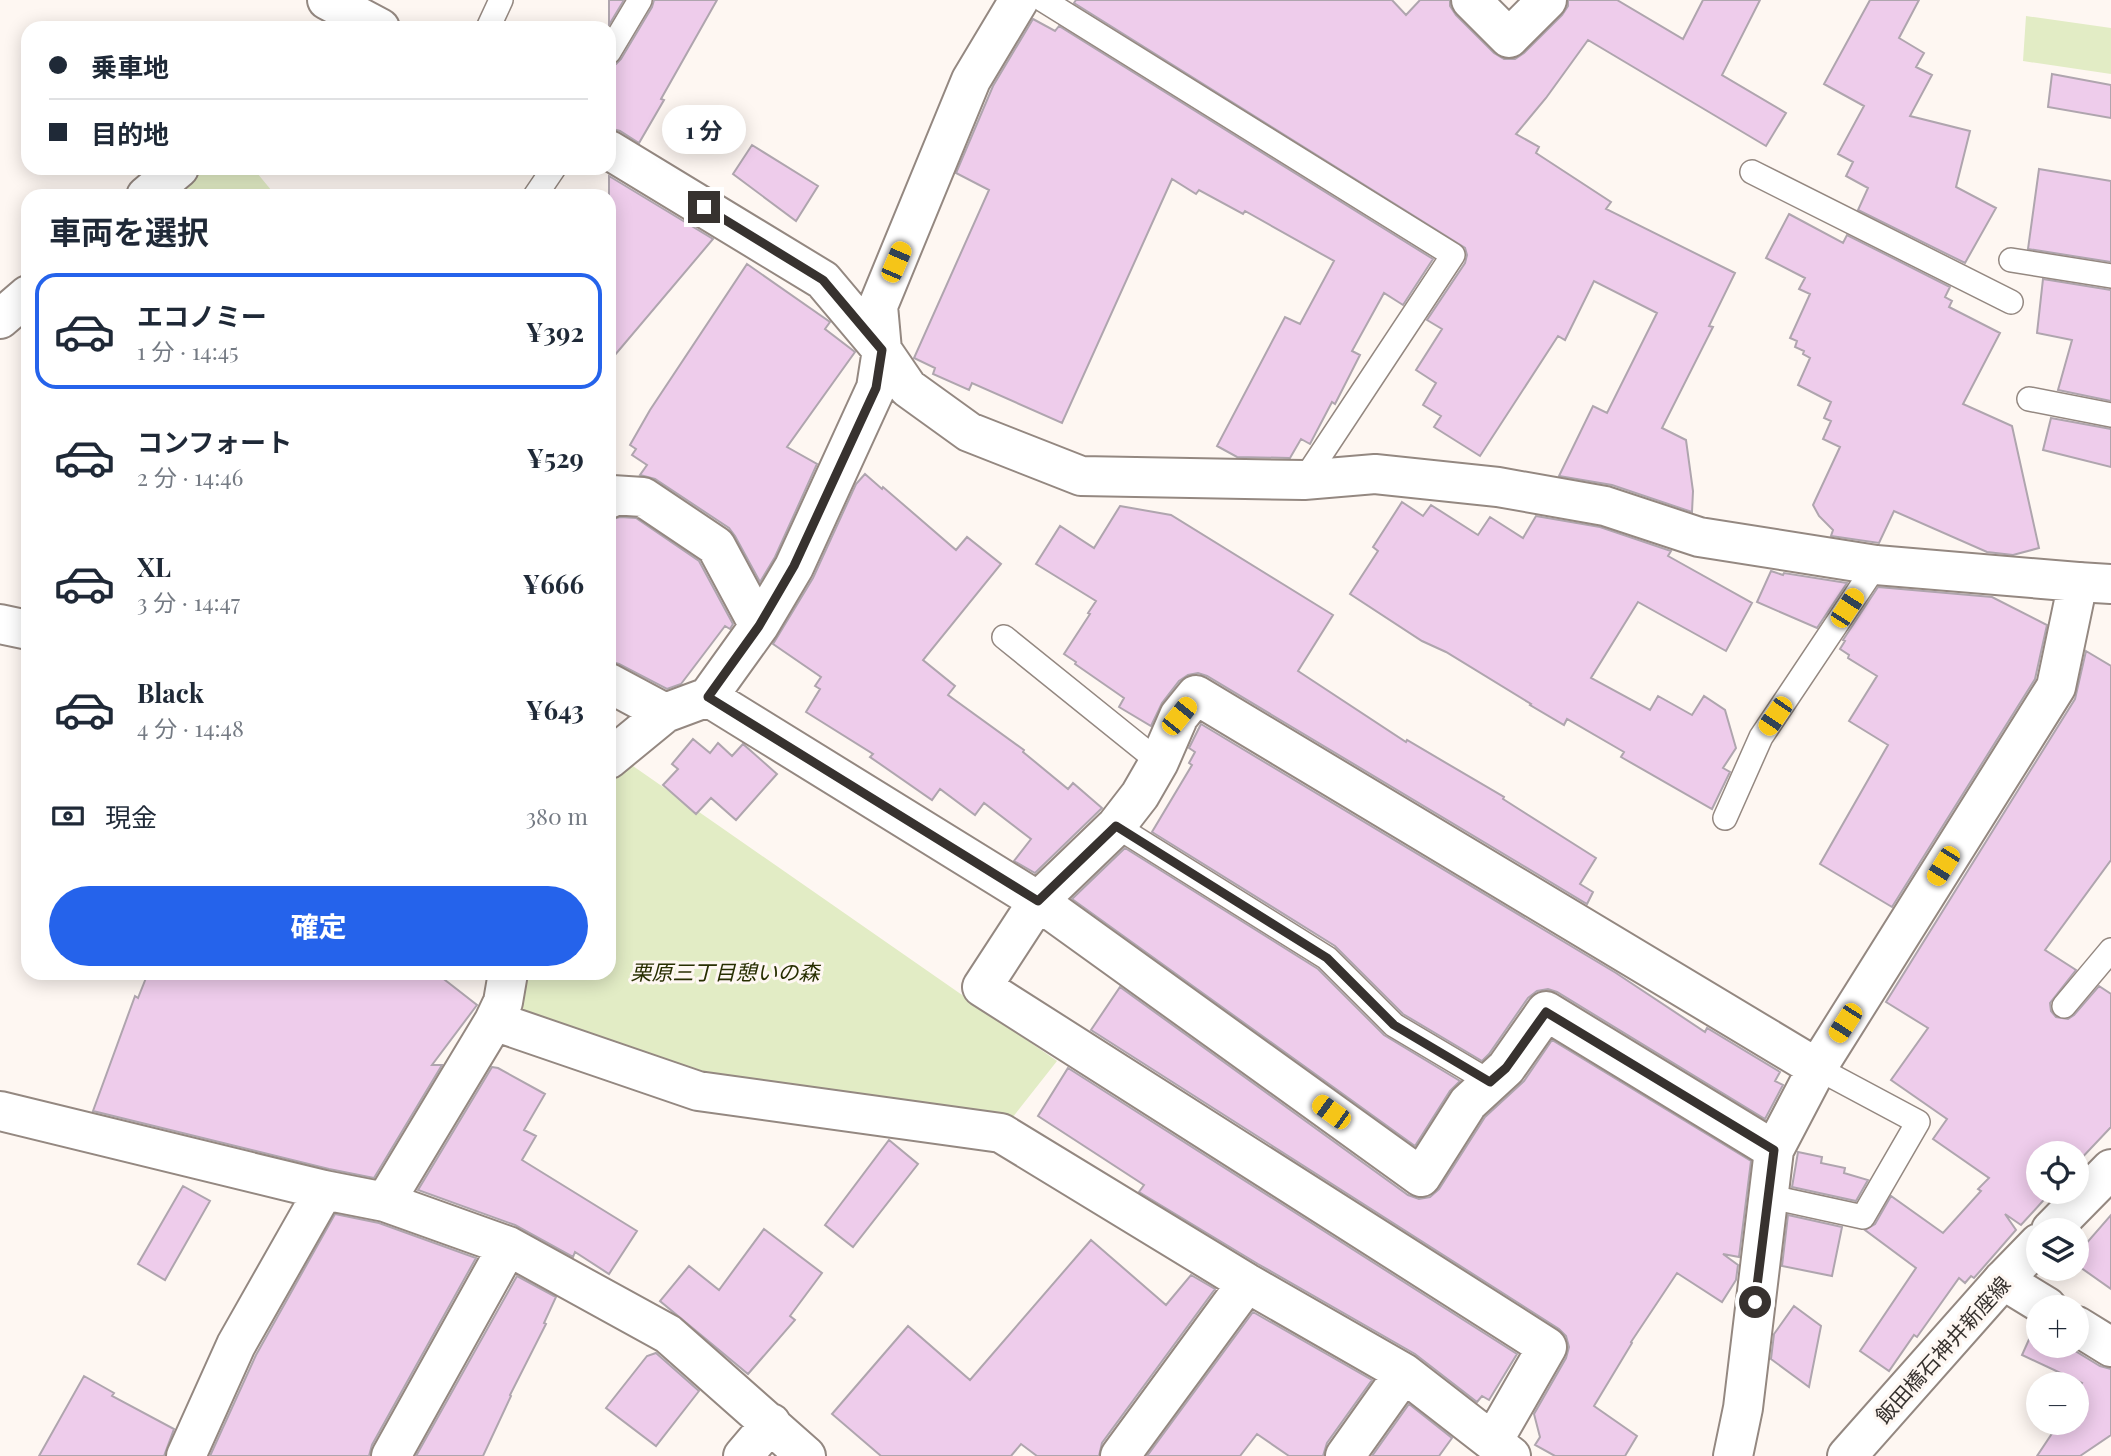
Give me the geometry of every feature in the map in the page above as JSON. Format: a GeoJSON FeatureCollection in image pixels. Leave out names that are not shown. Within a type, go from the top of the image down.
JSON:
{"type":"FeatureCollection","features":[{"type":"Feature","properties":{"kind":"street"},"geometry":{"type":"LineString","coordinates":[[616,754],[665,713],[708,697],[759,626],[794,566],[876,388],[882,350],[878,306],[971,80],[1019,0]]}},
{"type":"Feature","properties":{"kind":"street"},"geometry":{"type":"LineString","coordinates":[[1471,0],[1509,38],[1547,0]]}},
{"type":"Feature","properties":{"kind":"street"},"geometry":{"type":"LineString","coordinates":[[336,9],[364,21]]}},
{"type":"Feature","properties":{"kind":"street"},"geometry":{"type":"LineString","coordinates":[[616,154],[823,280],[882,350],[908,388],[969,432],[1082,476],[1304,480],[1376,474],[1498,487],[1605,506],[1699,537],[1876,565],[2094,583],[2056,687],[1817,1068],[1774,1150],[1743,1408],[1733,1456]]}},
{"type":"Feature","properties":{"kind":"street"},"geometry":{"type":"LineString","coordinates":[[154,189],[171,175]]}},
{"type":"Feature","properties":{"kind":"street"},"geometry":{"type":"LineString","coordinates":[[0,319],[21,301]]}},
{"type":"Feature","properties":{"kind":"street"},"geometry":{"type":"LineString","coordinates":[[616,495],[643,497],[716,546],[759,626]]}},
{"type":"Feature","properties":{"kind":"street"},"geometry":{"type":"LineString","coordinates":[[0,624],[21,628]]}},
{"type":"Feature","properties":{"kind":"street"},"geometry":{"type":"LineString","coordinates":[[616,687],[665,713]]}},
{"type":"Feature","properties":{"kind":"street"},"geometry":{"type":"LineString","coordinates":[[494,1021],[698,1091],[1000,1133],[1247,1283],[1404,1373],[1502,1448],[1548,1347],[982,987],[1038,901],[1116,826],[1140,796],[1159,762],[1179,716],[1196,695],[1817,1068]]}},
{"type":"Feature","properties":{"kind":"street"},"geometry":{"type":"LineString","coordinates":[[708,697],[1038,901],[1422,1177],[1468,1103],[1506,1068],[1546,1012],[1774,1150]]}},
{"type":"Feature","properties":{"kind":"street"},"geometry":{"type":"LineString","coordinates":[[385,1202],[494,1021],[503,1002],[507,980]]}},
{"type":"Feature","properties":{"kind":"street"},"geometry":{"type":"LineString","coordinates":[[0,1111],[324,1190],[385,1202],[508,1246],[668,1334],[806,1456]]}},
{"type":"Feature","properties":{"kind":"street"},"geometry":{"type":"LineString","coordinates":[[2063,1218],[2111,1169]]}},
{"type":"Feature","properties":{"kind":"street"},"geometry":{"type":"LineString","coordinates":[[186,1456],[236,1345],[324,1190]]}},
{"type":"Feature","properties":{"kind":"street"},"geometry":{"type":"LineString","coordinates":[[391,1456],[508,1246]]}},
{"type":"Feature","properties":{"kind":"street","name":"飯田橋石神井新座線"},"geometry":{"type":"LineString","coordinates":[[1847,1456],[2026,1256]]}},
{"type":"Feature","properties":{"kind":"street"},"geometry":{"type":"LineString","coordinates":[[2003,1280],[2027,1295]]}},
{"type":"Feature","properties":{"kind":"street"},"geometry":{"type":"LineString","coordinates":[[1120,1456],[1247,1283]]}},
{"type":"Feature","properties":{"kind":"street"},"geometry":{"type":"LineString","coordinates":[[2089,1333],[2111,1347]]}},
{"type":"Feature","properties":{"kind":"street"},"geometry":{"type":"LineString","coordinates":[[1345,1456],[1404,1373]]}},
{"type":"Feature","properties":{"kind":"street"},"geometry":{"type":"LineString","coordinates":[[743,1456],[771,1423]]}},
{"type":"Feature","properties":{"kind":"lane"},"geometry":{"type":"LineString","coordinates":[[491,21],[501,0]]}},
{"type":"Feature","properties":{"kind":"lane"},"geometry":{"type":"LineString","coordinates":[[616,40],[640,0]]}},
{"type":"Feature","properties":{"kind":"lane"},"geometry":{"type":"LineString","coordinates":[[1043,0],[1454,255],[1304,480]]}},
{"type":"Feature","properties":{"kind":"lane"},"geometry":{"type":"LineString","coordinates":[[1752,172],[2011,302]]}},
{"type":"Feature","properties":{"kind":"lane"},"geometry":{"type":"LineString","coordinates":[[2011,260],[2111,276]]}},
{"type":"Feature","properties":{"kind":"lane"},"geometry":{"type":"LineString","coordinates":[[2029,399],[2111,415]]}},
{"type":"Feature","properties":{"kind":"lane"},"geometry":{"type":"LineString","coordinates":[[1725,818],[1761,737],[1876,565]]}},
{"type":"Feature","properties":{"kind":"lane"},"geometry":{"type":"LineString","coordinates":[[1004,637],[1159,762]]}},
{"type":"Feature","properties":{"kind":"lane"},"geometry":{"type":"LineString","coordinates":[[1116,826],[1327,958],[1394,1025],[1490,1082]]}},
{"type":"Feature","properties":{"kind":"lane"},"geometry":{"type":"LineString","coordinates":[[2064,1006],[2111,950]]}},
{"type":"Feature","properties":{"kind":"lane"},"geometry":{"type":"LineString","coordinates":[[1768,1196],[1863,1217],[1918,1122],[1817,1068]]}},
{"type":"Feature","properties":{"kind":"green space"},"geometry":{"type":"Polygon","coordinates":[[[2026,16],[2111,28],[2111,74],[2023,61],[2026,16]]]}},
{"type":"Feature","properties":{"kind":"green space"},"geometry":{"type":"Polygon","coordinates":[[[192,175],[259,175],[270,189],[177,189],[192,175]]]}},
{"type":"Feature","properties":{"kind":"green space","name":"栗原三丁目憩いの森"},"geometry":{"type":"Polygon","coordinates":[[[633,766],[1057,1061],[1009,1122],[700,1085],[503,1016],[514,980],[616,980],[616,777],[633,766]]]}},
{"type":"Feature","properties":{"kind":"building"},"geometry":{"type":"Polygon","coordinates":[[[609,0],[624,0],[611,21],[609,21],[609,0]]]}},
{"type":"Feature","properties":{"kind":"building"},"geometry":{"type":"Polygon","coordinates":[[[654,0],[717,0],[639,143],[616,130],[616,64],[654,0]]]}},
{"type":"Feature","properties":{"kind":"building"},"geometry":{"type":"Polygon","coordinates":[[[1076,0],[1392,0],[1406,15],[1420,0],[1450,0],[1450,6],[1456,15],[1494,53],[1504,59],[1515,59],[1562,15],[1568,6],[1568,0],[1617,0],[1683,39],[1703,0],[1760,0],[1722,75],[1786,113],[1766,146],[1588,40],[1516,134],[1539,147],[1536,153],[1611,202],[1606,209],[1735,273],[1709,326],[1713,327],[1662,428],[1686,440],[1693,491],[1692,512],[1612,485],[1559,476],[1593,406],[1607,413],[1657,313],[1594,281],[1565,340],[1558,336],[1480,456],[1434,427],[1441,416],[1423,405],[1436,383],[1416,370],[1442,329],[1427,320],[1465,263],[1465,248],[1074,3],[1076,0]]]}},
{"type":"Feature","properties":{"kind":"building"},"geometry":{"type":"Polygon","coordinates":[[[1870,0],[1919,0],[1899,38],[1924,53],[1916,67],[1932,75],[1910,116],[1970,131],[1956,187],[1996,208],[1965,263],[1858,210],[1868,188],[1846,176],[1853,162],[1838,154],[1864,106],[1824,84],[1870,0]]]}},
{"type":"Feature","properties":{"kind":"building"},"geometry":{"type":"Polygon","coordinates":[[[1033,19],[1055,31],[1059,26],[1433,259],[1403,305],[1384,293],[1352,351],[1360,355],[1335,404],[1332,402],[1310,444],[1301,439],[1290,458],[1237,457],[1217,446],[1285,317],[1300,324],[1334,261],[1245,211],[1243,214],[1199,190],[1196,194],[1172,179],[1062,423],[972,383],[969,390],[933,374],[935,368],[914,358],[989,190],[956,173],[993,86],[1033,19]]]}},
{"type":"Feature","properties":{"kind":"building"},"geometry":{"type":"Polygon","coordinates":[[[2052,74],[2111,85],[2111,118],[2048,107],[2052,74]]]}},
{"type":"Feature","properties":{"kind":"building"},"geometry":{"type":"Polygon","coordinates":[[[752,145],[818,186],[796,221],[733,174],[752,145]]]}},
{"type":"Feature","properties":{"kind":"building"},"geometry":{"type":"Polygon","coordinates":[[[2039,169],[2111,181],[2111,262],[2028,249],[2039,169]]]}},
{"type":"Feature","properties":{"kind":"building"},"geometry":{"type":"Polygon","coordinates":[[[609,176],[713,239],[616,354],[616,189],[609,189],[609,176]]]}},
{"type":"Feature","properties":{"kind":"building"},"geometry":{"type":"Polygon","coordinates":[[[1789,214],[1843,243],[1847,235],[1950,287],[1945,297],[1952,301],[1949,307],[2000,333],[1963,404],[2012,426],[2039,548],[2013,555],[1987,552],[1894,511],[1879,543],[1831,536],[1833,530],[1819,516],[1813,505],[1840,447],[1823,439],[1831,421],[1824,418],[1831,402],[1798,385],[1810,358],[1795,347],[1797,341],[1790,338],[1810,294],[1799,289],[1805,278],[1766,258],[1789,214]]]}},
{"type":"Feature","properties":{"kind":"building"},"geometry":{"type":"Polygon","coordinates":[[[747,264],[830,322],[825,329],[855,352],[787,447],[817,464],[775,557],[760,582],[729,528],[655,479],[640,475],[647,465],[632,455],[636,449],[630,445],[650,410],[747,264]]]}},
{"type":"Feature","properties":{"kind":"building"},"geometry":{"type":"Polygon","coordinates":[[[2043,279],[2111,290],[2111,401],[2058,390],[2072,340],[2037,333],[2043,279]]]}},
{"type":"Feature","properties":{"kind":"building"},"geometry":{"type":"Polygon","coordinates":[[[2051,418],[2111,429],[2111,467],[2043,450],[2051,418]]]}},
{"type":"Feature","properties":{"kind":"building"},"geometry":{"type":"Polygon","coordinates":[[[865,474],[956,550],[967,537],[1001,564],[923,660],[955,686],[948,695],[1024,750],[1023,752],[1068,789],[1073,783],[1102,808],[1035,873],[1014,861],[1031,839],[984,803],[975,815],[940,789],[932,800],[870,757],[873,754],[806,712],[820,689],[815,686],[821,677],[773,644],[813,578],[856,484],[865,474]]]}},
{"type":"Feature","properties":{"kind":"building"},"geometry":{"type":"Polygon","coordinates":[[[1402,502],[1423,516],[1431,505],[1478,535],[1490,517],[1523,538],[1536,516],[1600,527],[1671,551],[1668,556],[1752,603],[1726,651],[1638,602],[1591,678],[1650,710],[1658,696],[1692,715],[1704,696],[1725,710],[1736,748],[1723,768],[1730,772],[1712,809],[1621,757],[1624,752],[1567,719],[1564,725],[1446,652],[1422,641],[1350,594],[1378,551],[1373,547],[1402,502]]]}},
{"type":"Feature","properties":{"kind":"building"},"geometry":{"type":"Polygon","coordinates":[[[1120,506],[1171,515],[1333,615],[1298,671],[1406,742],[1407,740],[1504,797],[1503,799],[1596,858],[1580,884],[1593,892],[1587,904],[1207,676],[1198,673],[1179,681],[1162,703],[1151,726],[1119,707],[1124,698],[1064,654],[1096,601],[1036,564],[1060,526],[1094,548],[1120,506]]]}},
{"type":"Feature","properties":{"kind":"building"},"geometry":{"type":"Polygon","coordinates":[[[616,518],[636,518],[699,561],[733,624],[730,629],[725,626],[681,684],[667,689],[616,663],[616,518]]]}},
{"type":"Feature","properties":{"kind":"building"},"geometry":{"type":"Polygon","coordinates":[[[1771,571],[1847,583],[1817,628],[1757,602],[1771,571]]]}},
{"type":"Feature","properties":{"kind":"building"},"geometry":{"type":"Polygon","coordinates":[[[1878,587],[1992,597],[2047,625],[2035,679],[1892,907],[1820,864],[1888,745],[1849,721],[1877,676],[1848,658],[1849,655],[1840,649],[1845,641],[1843,640],[1878,587]]]}},
{"type":"Feature","properties":{"kind":"building"},"geometry":{"type":"Polygon","coordinates":[[[2086,651],[2111,666],[2111,860],[2045,950],[2076,970],[2050,1003],[2051,1011],[2056,1017],[2068,1019],[2074,1015],[2099,986],[2111,994],[2111,1127],[2089,1150],[2089,1141],[2026,1141],[2026,1204],[2040,1204],[2021,1225],[2005,1214],[2016,1230],[1974,1278],[1971,1276],[1965,1283],[1959,1278],[1889,1371],[1860,1351],[1916,1268],[1865,1230],[1875,1224],[1891,1196],[1943,1233],[1981,1191],[1978,1189],[1989,1178],[1933,1139],[1947,1119],[1891,1080],[1928,1028],[1886,1002],[2075,699],[2086,651]]]}},
{"type":"Feature","properties":{"kind":"building"},"geometry":{"type":"Polygon","coordinates":[[[1201,724],[1616,973],[1705,1032],[1707,1028],[1780,1072],[1775,1081],[1783,1085],[1765,1119],[1548,989],[1537,991],[1528,998],[1482,1061],[1403,1014],[1335,946],[1152,832],[1192,765],[1189,763],[1195,752],[1189,748],[1201,724]]]}},
{"type":"Feature","properties":{"kind":"building"},"geometry":{"type":"Polygon","coordinates":[[[693,739],[710,753],[718,743],[732,756],[743,744],[777,774],[736,820],[711,798],[696,814],[663,785],[678,769],[672,764],[693,739]]]}},
{"type":"Feature","properties":{"kind":"building"},"geometry":{"type":"Polygon","coordinates":[[[1125,848],[1318,969],[1384,1035],[1460,1081],[1450,1091],[1415,1146],[1072,899],[1125,848]]]}},
{"type":"Feature","properties":{"kind":"building"},"geometry":{"type":"Polygon","coordinates":[[[145,980],[445,980],[477,1005],[432,1065],[442,1065],[374,1178],[93,1111],[135,996],[138,998],[145,980]]]}},
{"type":"Feature","properties":{"kind":"building"},"geometry":{"type":"Polygon","coordinates":[[[1120,987],[1408,1195],[1419,1199],[1430,1197],[1439,1189],[1485,1117],[1524,1081],[1552,1040],[1751,1161],[1739,1257],[1723,1254],[1738,1265],[1736,1280],[1722,1302],[1677,1273],[1631,1342],[1594,1406],[1637,1436],[1625,1456],[1555,1456],[1535,1445],[1540,1437],[1534,1414],[1566,1358],[1569,1347],[1566,1336],[1091,1030],[1120,987]]]}},
{"type":"Feature","properties":{"kind":"building"},"geometry":{"type":"Polygon","coordinates":[[[492,1067],[545,1094],[524,1130],[536,1136],[522,1160],[637,1231],[609,1274],[575,1252],[573,1257],[515,1225],[418,1190],[492,1067]]]}},
{"type":"Feature","properties":{"kind":"building"},"geometry":{"type":"Polygon","coordinates":[[[1068,1068],[1517,1354],[1489,1400],[1482,1396],[1477,1402],[1415,1354],[1139,1192],[1144,1185],[1038,1116],[1068,1068]]]}},
{"type":"Feature","properties":{"kind":"building"},"geometry":{"type":"Polygon","coordinates":[[[889,1140],[918,1164],[853,1247],[825,1225],[889,1140]]]}},
{"type":"Feature","properties":{"kind":"building"},"geometry":{"type":"Polygon","coordinates":[[[1798,1152],[1822,1157],[1821,1163],[1845,1168],[1844,1173],[1868,1180],[1856,1201],[1792,1187],[1798,1152]]]}},
{"type":"Feature","properties":{"kind":"building"},"geometry":{"type":"Polygon","coordinates":[[[183,1186],[210,1201],[165,1280],[138,1264],[183,1186]]]}},
{"type":"Feature","properties":{"kind":"building"},"geometry":{"type":"Polygon","coordinates":[[[335,1214],[379,1223],[476,1258],[372,1445],[369,1456],[210,1456],[256,1355],[335,1214]]]}},
{"type":"Feature","properties":{"kind":"building"},"geometry":{"type":"Polygon","coordinates":[[[1788,1215],[1842,1227],[1832,1276],[1782,1266],[1788,1215]]]}},
{"type":"Feature","properties":{"kind":"building"},"geometry":{"type":"Polygon","coordinates":[[[2111,1215],[2111,1289],[2089,1273],[2089,1240],[2111,1215]]]}},
{"type":"Feature","properties":{"kind":"building"},"geometry":{"type":"Polygon","coordinates":[[[764,1229],[822,1273],[790,1316],[795,1320],[748,1374],[660,1301],[689,1266],[719,1290],[764,1229]]]}},
{"type":"Feature","properties":{"kind":"building"},"geometry":{"type":"Polygon","coordinates":[[[1091,1240],[1166,1305],[1191,1275],[1215,1289],[1102,1443],[1099,1456],[1037,1456],[1021,1444],[1011,1456],[881,1456],[832,1414],[908,1326],[970,1380],[1091,1240]]]}},
{"type":"Feature","properties":{"kind":"building"},"geometry":{"type":"Polygon","coordinates":[[[517,1276],[556,1297],[544,1323],[546,1324],[483,1456],[416,1456],[517,1276]]]}},
{"type":"Feature","properties":{"kind":"building"},"geometry":{"type":"Polygon","coordinates":[[[1794,1306],[1821,1326],[1809,1387],[1771,1359],[1774,1334],[1794,1306]]]}},
{"type":"Feature","properties":{"kind":"building"},"geometry":{"type":"Polygon","coordinates":[[[1253,1312],[1372,1380],[1327,1443],[1323,1456],[1289,1456],[1257,1434],[1240,1456],[1147,1456],[1253,1312]]]}},
{"type":"Feature","properties":{"kind":"building"},"geometry":{"type":"Polygon","coordinates":[[[656,1353],[699,1391],[656,1446],[606,1408],[647,1356],[656,1353]]]}},
{"type":"Feature","properties":{"kind":"building"},"geometry":{"type":"Polygon","coordinates":[[[2028,1358],[2087,1358],[2111,1369],[2111,1435],[2080,1456],[2037,1456],[2051,1435],[2089,1435],[2089,1372],[2058,1372],[2028,1358]]]}},
{"type":"Feature","properties":{"kind":"building"},"geometry":{"type":"Polygon","coordinates":[[[84,1376],[114,1393],[112,1396],[174,1429],[164,1456],[39,1456],[84,1376]]]}},
{"type":"Feature","properties":{"kind":"building"},"geometry":{"type":"Polygon","coordinates":[[[1409,1404],[1452,1438],[1439,1456],[1372,1456],[1409,1404]]]}},
{"type":"Feature","properties":{"kind":"route"},"geometry":{"type":"LineString","coordinates":[[704,207],[823,280],[882,350],[876,388],[794,566],[759,626],[708,697],[1038,901],[1116,826],[1327,958],[1394,1025],[1490,1082],[1506,1068],[1546,1012],[1774,1150],[1755,1302]]}}]}
